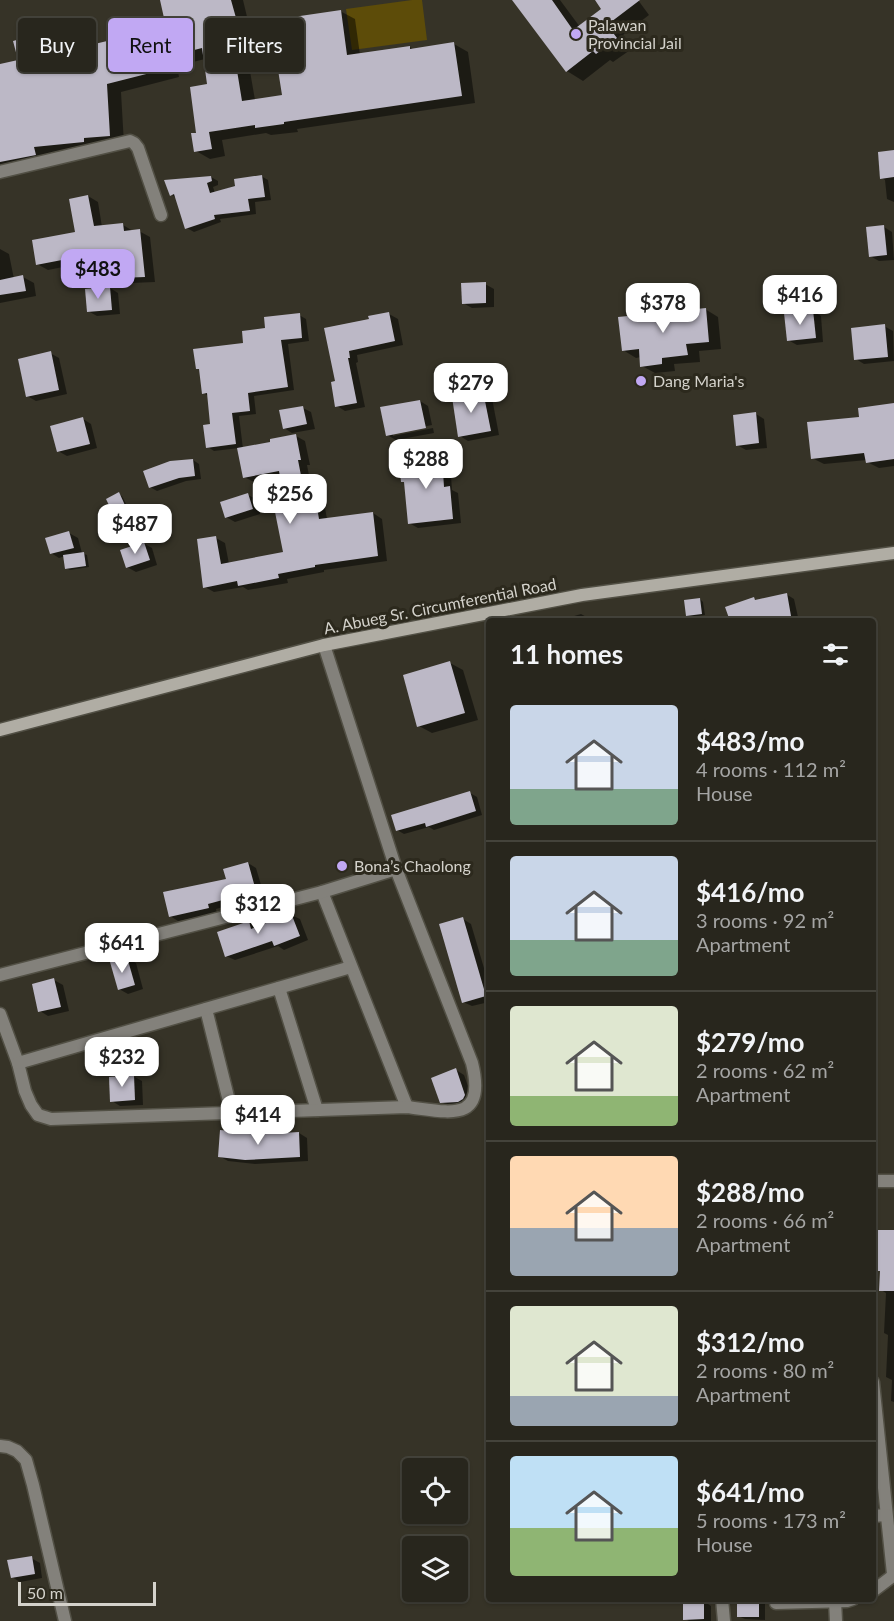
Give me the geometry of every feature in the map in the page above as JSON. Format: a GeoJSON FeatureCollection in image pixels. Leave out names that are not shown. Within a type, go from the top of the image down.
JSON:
{"type":"FeatureCollection","features":[{"type":"Feature","properties":{"kind":"street"},"geometry":{"type":"LineString","coordinates":[[0,172],[130,141],[138,148],[161,215]]}},
{"type":"Feature","properties":{"kind":"street","name":"A. Abueg Sr. Circumferential Road"},"geometry":{"type":"LineString","coordinates":[[0,730],[324,645],[582,596],[894,553]]}},
{"type":"Feature","properties":{"kind":"street"},"geometry":{"type":"LineString","coordinates":[[0,1014],[31,1105],[38,1115],[51,1119],[406,1107],[459,1111],[473,1101],[476,1079],[472,1063],[396,869],[324,645]]}},
{"type":"Feature","properties":{"kind":"street"},"geometry":{"type":"LineString","coordinates":[[0,975],[322,892],[396,869]]}},
{"type":"Feature","properties":{"kind":"street"},"geometry":{"type":"LineString","coordinates":[[322,892],[406,1107]]}},
{"type":"Feature","properties":{"kind":"street"},"geometry":{"type":"LineString","coordinates":[[18,1063],[351,967]]}},
{"type":"Feature","properties":{"kind":"street"},"geometry":{"type":"LineString","coordinates":[[279,988],[317,1110]]}},
{"type":"Feature","properties":{"kind":"street"},"geometry":{"type":"LineString","coordinates":[[206,1009],[232,1113]]}},
{"type":"Feature","properties":{"kind":"street"},"geometry":{"type":"LineString","coordinates":[[876,1182],[894,1181]]}},
{"type":"Feature","properties":{"kind":"street"},"geometry":{"type":"LineString","coordinates":[[876,1438],[894,1574],[876,1590]]}},
{"type":"Feature","properties":{"kind":"street"},"geometry":{"type":"LineString","coordinates":[[0,1446],[17,1451],[26,1460],[65,1621]]}},
{"type":"Feature","properties":{"kind":"street"},"geometry":{"type":"LineString","coordinates":[[876,1516],[886,1515]]}},
{"type":"Feature","properties":{"kind":"street"},"geometry":{"type":"LineString","coordinates":[[722,1602],[724,1621]]}},
{"type":"Feature","properties":{"kind":"street"},"geometry":{"type":"LineString","coordinates":[[776,1603],[806,1602]]}},
{"type":"Feature","properties":{"kind":"street"},"geometry":{"type":"LineString","coordinates":[[835,1602],[836,1621]]}},
{"type":"Feature","properties":{"kind":"shaded area"},"geometry":{"type":"Polygon","coordinates":[[[422,0],[427,40],[352,50],[346,9],[422,0]]]}},
{"type":"Feature","properties":{"kind":"building"},"geometry":{"type":"Polygon","coordinates":[[[160,0],[231,0],[236,18],[205,18],[205,70],[202,48],[193,50],[193,18],[164,18],[160,0]]]}},
{"type":"Feature","properties":{"kind":"building","name":"Palawan Provincial Jail"},"geometry":{"type":"Polygon","coordinates":[[[512,0],[552,0],[573,30],[601,9],[595,0],[640,0],[607,25],[617,38],[596,54],[593,51],[566,72],[512,0]]]}},
{"type":"Feature","properties":{"kind":"building"},"geometry":{"type":"Polygon","coordinates":[[[341,10],[347,55],[454,42],[462,96],[284,122],[284,124],[255,128],[255,125],[209,132],[212,149],[194,152],[191,133],[196,133],[190,87],[207,84],[205,72],[237,72],[242,101],[282,95],[278,72],[304,72],[304,18],[286,18],[341,10]]]}},
{"type":"Feature","properties":{"kind":"building"},"geometry":{"type":"Polygon","coordinates":[[[18,40],[18,60],[13,41],[18,40]]]}},
{"type":"Feature","properties":{"kind":"building"},"geometry":{"type":"Polygon","coordinates":[[[108,41],[108,72],[154,72],[107,84],[110,136],[84,138],[84,142],[34,147],[36,155],[0,162],[0,64],[18,60],[18,72],[96,72],[96,44],[108,41]]]}},
{"type":"Feature","properties":{"kind":"building"},"geometry":{"type":"Polygon","coordinates":[[[894,150],[894,177],[880,179],[878,152],[894,150]]]}},
{"type":"Feature","properties":{"kind":"building"},"geometry":{"type":"Polygon","coordinates":[[[262,175],[265,197],[248,199],[250,211],[214,215],[215,219],[185,229],[174,194],[170,196],[164,180],[211,176],[212,181],[207,183],[210,193],[235,186],[234,179],[262,175]]]}},
{"type":"Feature","properties":{"kind":"building"},"geometry":{"type":"Polygon","coordinates":[[[88,195],[94,226],[123,223],[124,231],[140,229],[145,277],[119,278],[118,256],[88,260],[88,255],[36,265],[32,240],[75,232],[69,199],[88,195]]]}},
{"type":"Feature","properties":{"kind":"building"},"geometry":{"type":"Polygon","coordinates":[[[884,225],[887,255],[869,257],[866,227],[884,225]]]}},
{"type":"Feature","properties":{"kind":"building"},"geometry":{"type":"Polygon","coordinates":[[[23,275],[26,291],[0,295],[0,280],[23,275]]]}},
{"type":"Feature","properties":{"kind":"building"},"geometry":{"type":"Polygon","coordinates":[[[486,282],[486,303],[462,304],[461,283],[486,282]]]}},
{"type":"Feature","properties":{"kind":"building"},"geometry":{"type":"Polygon","coordinates":[[[110,287],[112,310],[87,312],[85,289],[110,287]]]}},
{"type":"Feature","properties":{"kind":"building"},"geometry":{"type":"Polygon","coordinates":[[[706,308],[709,342],[686,344],[688,355],[662,358],[662,364],[640,367],[639,349],[622,351],[618,317],[706,308]]]}},
{"type":"Feature","properties":{"kind":"building"},"geometry":{"type":"Polygon","coordinates":[[[813,310],[816,338],[787,341],[784,313],[813,310]]]}},
{"type":"Feature","properties":{"kind":"building"},"geometry":{"type":"Polygon","coordinates":[[[389,312],[395,341],[349,351],[350,358],[348,358],[357,403],[335,407],[331,382],[335,381],[324,328],[369,319],[368,316],[389,312]]]}},
{"type":"Feature","properties":{"kind":"building"},"geometry":{"type":"Polygon","coordinates":[[[300,313],[302,338],[281,340],[288,387],[248,393],[250,411],[232,413],[236,444],[206,448],[203,425],[210,424],[207,393],[202,394],[199,369],[196,369],[193,349],[243,343],[242,331],[265,328],[264,317],[300,313]]]}},
{"type":"Feature","properties":{"kind":"building"},"geometry":{"type":"Polygon","coordinates":[[[885,324],[888,357],[854,360],[851,328],[885,324]]]}},
{"type":"Feature","properties":{"kind":"building"},"geometry":{"type":"Polygon","coordinates":[[[51,351],[59,390],[26,397],[18,359],[51,351]]]}},
{"type":"Feature","properties":{"kind":"building"},"geometry":{"type":"Polygon","coordinates":[[[483,391],[491,431],[458,437],[452,397],[483,391]]]}},
{"type":"Feature","properties":{"kind":"building"},"geometry":{"type":"Polygon","coordinates":[[[420,400],[426,428],[386,436],[380,407],[420,400]]]}},
{"type":"Feature","properties":{"kind":"building"},"geometry":{"type":"Polygon","coordinates":[[[894,403],[894,459],[866,463],[864,453],[811,459],[807,422],[859,417],[858,408],[894,403]]]}},
{"type":"Feature","properties":{"kind":"building"},"geometry":{"type":"Polygon","coordinates":[[[303,406],[307,424],[283,429],[279,410],[303,406]]]}},
{"type":"Feature","properties":{"kind":"building"},"geometry":{"type":"Polygon","coordinates":[[[756,412],[759,443],[736,446],[733,415],[756,412]]]}},
{"type":"Feature","properties":{"kind":"building"},"geometry":{"type":"Polygon","coordinates":[[[83,417],[90,444],[57,452],[50,426],[83,417]]]}},
{"type":"Feature","properties":{"kind":"building"},"geometry":{"type":"Polygon","coordinates":[[[296,434],[305,496],[315,495],[319,519],[373,512],[378,556],[315,565],[315,567],[278,574],[279,578],[238,586],[237,581],[203,588],[197,539],[216,536],[221,564],[283,552],[273,502],[284,500],[279,471],[243,478],[237,448],[296,434]]]}},
{"type":"Feature","properties":{"kind":"building"},"geometry":{"type":"Polygon","coordinates":[[[442,456],[444,487],[450,486],[453,519],[408,524],[404,482],[401,482],[399,460],[442,456]]]}},
{"type":"Feature","properties":{"kind":"building"},"geometry":{"type":"Polygon","coordinates":[[[193,459],[195,476],[179,478],[149,488],[143,471],[170,461],[193,459]]]}},
{"type":"Feature","properties":{"kind":"building"},"geometry":{"type":"Polygon","coordinates":[[[119,492],[128,512],[115,518],[106,499],[119,492]]]}},
{"type":"Feature","properties":{"kind":"building"},"geometry":{"type":"Polygon","coordinates":[[[248,493],[253,509],[225,518],[220,502],[248,493]]]}},
{"type":"Feature","properties":{"kind":"building"},"geometry":{"type":"Polygon","coordinates":[[[69,531],[74,548],[50,554],[45,538],[69,531]]]}},
{"type":"Feature","properties":{"kind":"building"},"geometry":{"type":"Polygon","coordinates":[[[144,542],[150,560],[126,568],[120,550],[144,542]]]}},
{"type":"Feature","properties":{"kind":"building"},"geometry":{"type":"Polygon","coordinates":[[[84,552],[86,566],[65,569],[63,555],[84,552]]]}},
{"type":"Feature","properties":{"kind":"building"},"geometry":{"type":"Polygon","coordinates":[[[787,593],[791,616],[729,618],[725,607],[754,597],[755,600],[787,593]]]}},
{"type":"Feature","properties":{"kind":"building"},"geometry":{"type":"Polygon","coordinates":[[[700,598],[702,614],[686,616],[684,600],[700,598]]]}},
{"type":"Feature","properties":{"kind":"building"},"geometry":{"type":"Polygon","coordinates":[[[450,661],[465,713],[417,727],[403,675],[450,661]]]}},
{"type":"Feature","properties":{"kind":"building"},"geometry":{"type":"Polygon","coordinates":[[[470,791],[476,811],[426,827],[425,823],[396,831],[391,815],[470,791]]]}},
{"type":"Feature","properties":{"kind":"building"},"geometry":{"type":"Polygon","coordinates":[[[248,862],[256,891],[208,904],[209,908],[169,917],[163,892],[226,879],[223,869],[248,862]]]}},
{"type":"Feature","properties":{"kind":"building"},"geometry":{"type":"Polygon","coordinates":[[[291,913],[300,936],[274,946],[272,941],[225,957],[217,932],[249,921],[251,929],[291,913]]]}},
{"type":"Feature","properties":{"kind":"building"},"geometry":{"type":"Polygon","coordinates":[[[463,917],[486,996],[462,1003],[439,924],[463,917]]]}},
{"type":"Feature","properties":{"kind":"building"},"geometry":{"type":"Polygon","coordinates":[[[127,957],[135,985],[118,990],[110,962],[127,957]]]}},
{"type":"Feature","properties":{"kind":"building"},"geometry":{"type":"Polygon","coordinates":[[[54,978],[61,1007],[38,1012],[32,984],[54,978]]]}},
{"type":"Feature","properties":{"kind":"building"},"geometry":{"type":"Polygon","coordinates":[[[456,1068],[465,1095],[458,1102],[440,1103],[431,1078],[456,1068]]]}},
{"type":"Feature","properties":{"kind":"building"},"geometry":{"type":"Polygon","coordinates":[[[134,1075],[135,1100],[110,1102],[109,1077],[134,1075]]]}},
{"type":"Feature","properties":{"kind":"building"},"geometry":{"type":"Polygon","coordinates":[[[220,1130],[265,1134],[299,1132],[300,1157],[245,1160],[218,1157],[220,1130]]]}},
{"type":"Feature","properties":{"kind":"building"},"geometry":{"type":"Polygon","coordinates":[[[876,1230],[894,1230],[894,1291],[879,1291],[878,1246],[876,1246],[876,1230]]]}},
{"type":"Feature","properties":{"kind":"building"},"geometry":{"type":"Polygon","coordinates":[[[32,1556],[35,1574],[11,1578],[7,1560],[32,1556]]]}},
{"type":"Feature","properties":{"kind":"building"},"geometry":{"type":"Polygon","coordinates":[[[683,1602],[704,1602],[704,1619],[683,1620],[683,1602]]]}},
{"type":"Feature","properties":{"kind":"building"},"geometry":{"type":"Polygon","coordinates":[[[737,1602],[759,1602],[759,1617],[737,1617],[737,1602]]]}},
{"type":"Feature","properties":{"kind":"place","name":"Palawan Provincial Jail"},"geometry":{"type":"Point","coordinates":[576,34]}},
{"type":"Feature","properties":{"kind":"place","name":"Dang Maria's"},"geometry":{"type":"Point","coordinates":[641,381]}},
{"type":"Feature","properties":{"kind":"place","name":"Bona’s Chaolong"},"geometry":{"type":"Point","coordinates":[342,866]}}]}
